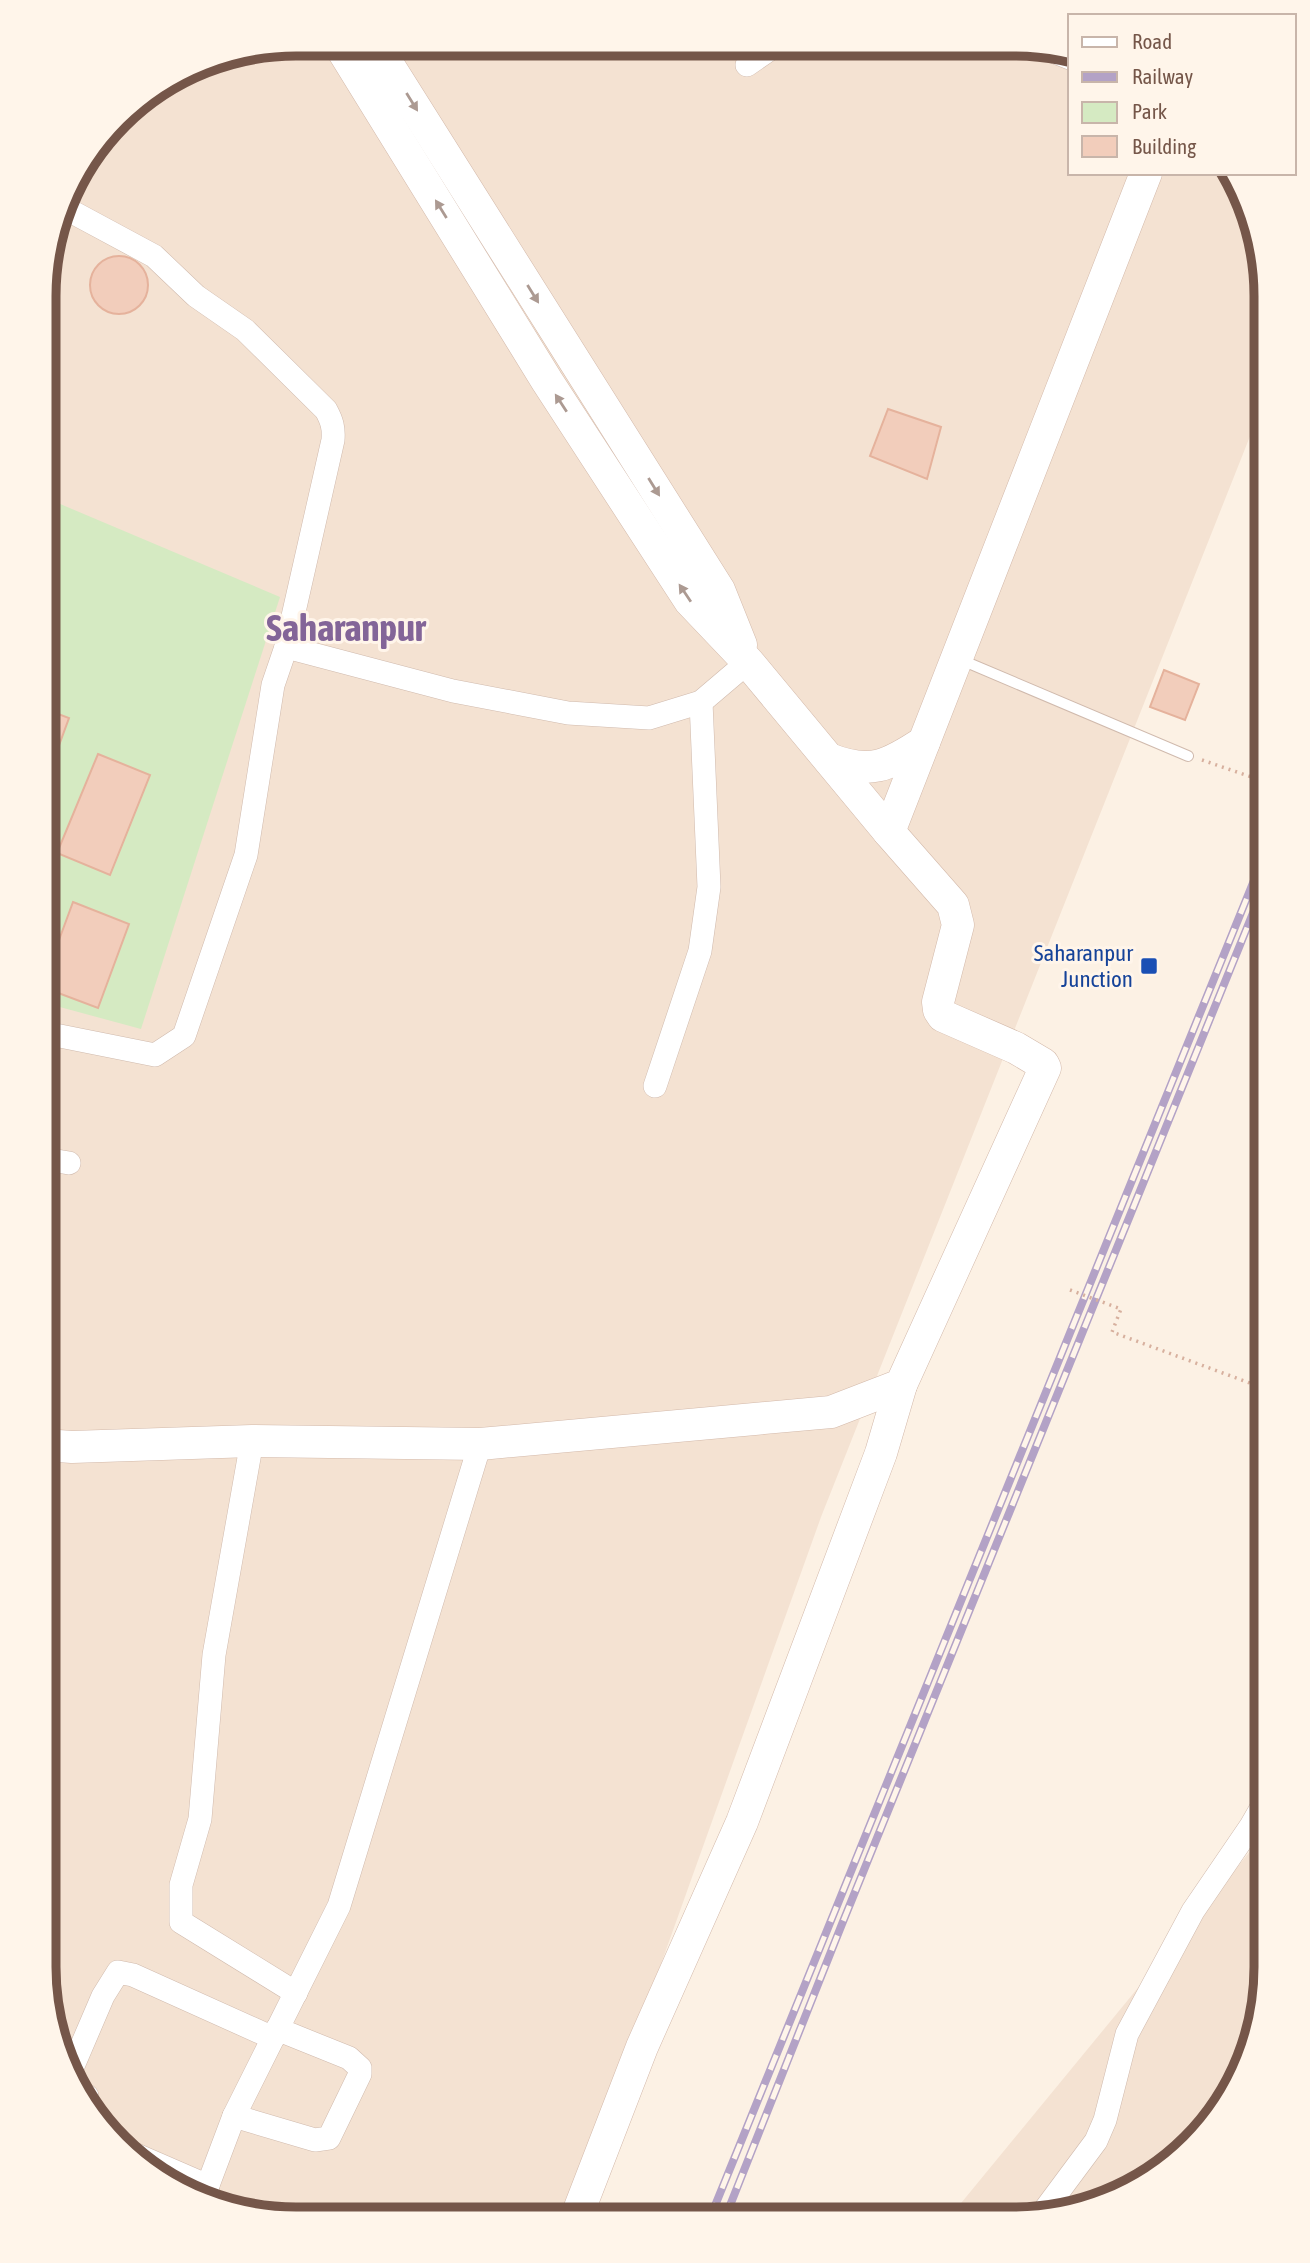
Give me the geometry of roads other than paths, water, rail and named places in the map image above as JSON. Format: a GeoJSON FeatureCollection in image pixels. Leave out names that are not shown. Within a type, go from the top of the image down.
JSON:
{"type":"FeatureCollection","features":[{"type":"Feature","properties":{"kind":"street"},"geometry":{"type":"LineString","coordinates":[[747,65],[759,56]]}},
{"type":"Feature","properties":{"kind":"street"},"geometry":{"type":"LineString","coordinates":[[347,57],[547,381],[690,601],[748,662],[953,905],[958,925],[938,1002],[943,1016],[1016,1048],[1043,1064],[1045,1069],[901,1385],[881,1452],[742,1822],[642,2047],[580,2207]]}},
{"type":"Feature","properties":{"kind":"street"},"geometry":{"type":"LineString","coordinates":[[390,57],[719,590],[748,662]]}},
{"type":"Feature","properties":{"kind":"street"},"geometry":{"type":"LineString","coordinates":[[889,831],[1145,175]]}},
{"type":"Feature","properties":{"kind":"street"},"geometry":{"type":"LineString","coordinates":[[56,1035],[155,1055],[184,1036],[246,855],[273,685],[286,647],[334,426],[326,410],[245,330],[196,296],[154,256],[71,212]]}},
{"type":"Feature","properties":{"kind":"street"},"geometry":{"type":"LineString","coordinates":[[286,647],[453,691],[568,713],[649,718],[701,702],[748,662]]}},
{"type":"Feature","properties":{"kind":"street"},"geometry":{"type":"LineString","coordinates":[[655,1086],[700,951],[709,887],[701,702]]}},
{"type":"Feature","properties":{"kind":"street"},"geometry":{"type":"LineString","coordinates":[[829,759],[852,768],[878,766],[900,758],[923,742]]}},
{"type":"Feature","properties":{"kind":"street"},"geometry":{"type":"LineString","coordinates":[[56,1161],[69,1163]]}},
{"type":"Feature","properties":{"kind":"street"},"geometry":{"type":"LineString","coordinates":[[56,1446],[251,1441],[480,1444],[831,1412],[901,1385]]}},
{"type":"Feature","properties":{"kind":"street"},"geometry":{"type":"LineString","coordinates":[[251,1441],[214,1655],[200,1819],[181,1885],[181,1922],[296,1993]]}},
{"type":"Feature","properties":{"kind":"street"},"geometry":{"type":"LineString","coordinates":[[174,2174],[206,2189],[234,2116],[339,1906],[480,1444]]}},
{"type":"Feature","properties":{"kind":"street"},"geometry":{"type":"LineString","coordinates":[[1049,2204],[1096,2141],[1105,2120],[1126,2034],[1193,1911],[1253,1838]]}},
{"type":"Feature","properties":{"kind":"street"},"geometry":{"type":"LineString","coordinates":[[76,2061],[103,1997],[118,1972],[133,1975],[275,2034],[349,2058],[360,2068],[360,2074],[330,2138],[315,2140],[234,2116]]}},
{"type":"Feature","properties":{"kind":"lane"},"geometry":{"type":"LineString","coordinates":[[957,658],[1188,756]]}},
{"type":"Feature","properties":{"kind":"railway"},"geometry":{"type":"LineString","coordinates":[[714,2207],[1254,881]]}},
{"type":"Feature","properties":{"kind":"railway"},"geometry":{"type":"LineString","coordinates":[[729,2207],[1254,911]]}},
{"type":"Feature","properties":{"kind":"place","name":"Saharanpur Junction"},"geometry":{"type":"Point","coordinates":[1149,966]}},
{"type":"Feature","properties":{"kind":"district","name":"Saharanpur"},"geometry":{"type":"Point","coordinates":[346,627]}}]}
